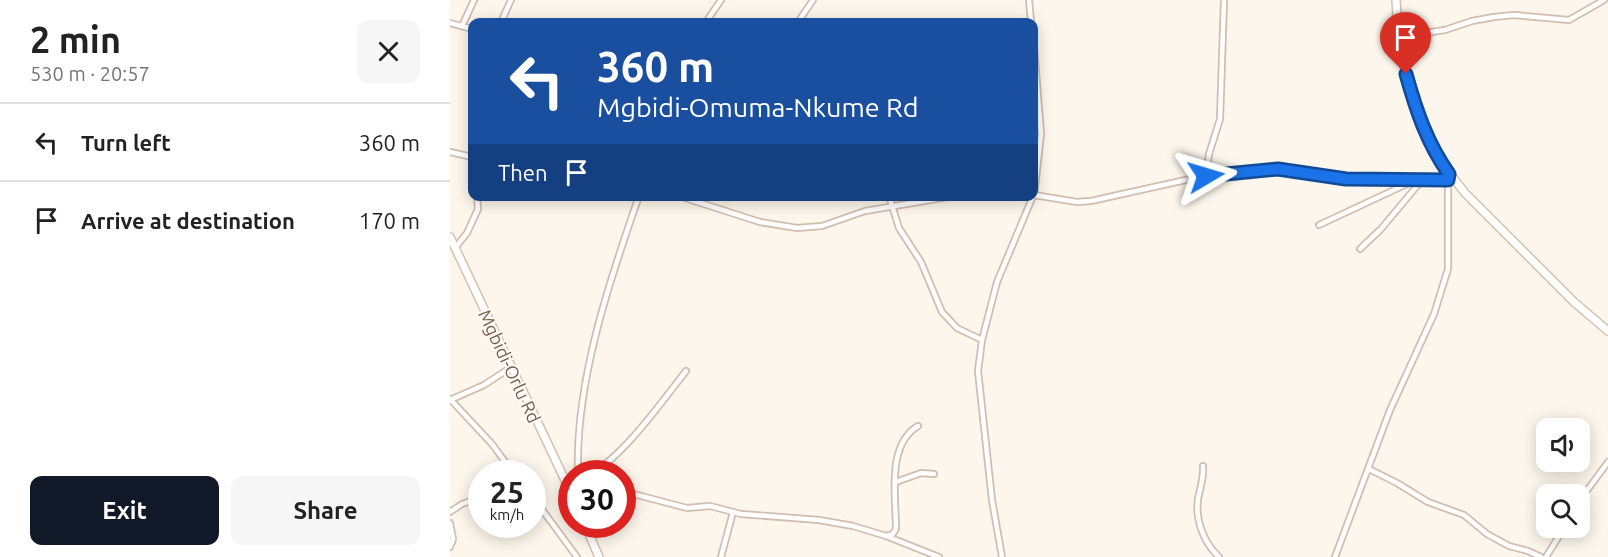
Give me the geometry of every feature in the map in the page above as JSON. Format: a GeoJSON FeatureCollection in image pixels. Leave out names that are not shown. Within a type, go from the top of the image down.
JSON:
{"type":"FeatureCollection","features":[{"type":"Feature","properties":{"kind":"street"},"geometry":{"type":"LineString","coordinates":[[462,26],[474,0]]}},
{"type":"Feature","properties":{"kind":"street"},"geometry":{"type":"LineString","coordinates":[[503,18],[511,0]]}},
{"type":"Feature","properties":{"kind":"street"},"geometry":{"type":"LineString","coordinates":[[709,18],[721,0]]}},
{"type":"Feature","properties":{"kind":"street"},"geometry":{"type":"LineString","coordinates":[[801,18],[813,0]]}},
{"type":"Feature","properties":{"kind":"street"},"geometry":{"type":"LineString","coordinates":[[1029,0],[1031,18]]}},
{"type":"Feature","properties":{"kind":"street"},"geometry":{"type":"LineString","coordinates":[[1206,176],[1209,154],[1220,119],[1224,0]]}},
{"type":"Feature","properties":{"kind":"street"},"geometry":{"type":"LineString","coordinates":[[1395,0],[1398,37],[1406,74],[1422,126],[1448,177],[1574,302],[1607,328]]}},
{"type":"Feature","properties":{"kind":"street"},"geometry":{"type":"LineString","coordinates":[[1398,37],[1445,30],[1472,21],[1504,16],[1569,20],[1604,0]]}},
{"type":"Feature","properties":{"kind":"street"},"geometry":{"type":"LineString","coordinates":[[450,23],[468,28]]}},
{"type":"Feature","properties":{"kind":"street"},"geometry":{"type":"LineString","coordinates":[[1038,97],[1041,134],[1038,160]]}},
{"type":"Feature","properties":{"kind":"street"},"geometry":{"type":"LineString","coordinates":[[450,152],[468,157]]}},
{"type":"Feature","properties":{"kind":"street"},"geometry":{"type":"LineString","coordinates":[[1038,196],[1077,202],[1091,201],[1206,176],[1278,169],[1346,179],[1422,180],[1448,177]]}},
{"type":"Feature","properties":{"kind":"street"},"geometry":{"type":"LineString","coordinates":[[1335,557],[1390,411],[1434,314],[1448,269],[1448,177]]}},
{"type":"Feature","properties":{"kind":"street"},"geometry":{"type":"LineString","coordinates":[[1319,225],[1414,180]]}},
{"type":"Feature","properties":{"kind":"street"},"geometry":{"type":"LineString","coordinates":[[1360,249],[1381,229],[1422,180]]}},
{"type":"Feature","properties":{"kind":"street"},"geometry":{"type":"LineString","coordinates":[[455,248],[467,233],[478,209],[477,201]]}},
{"type":"Feature","properties":{"kind":"street"},"geometry":{"type":"LineString","coordinates":[[577,460],[587,367],[637,201]]}},
{"type":"Feature","properties":{"kind":"street"},"geometry":{"type":"LineString","coordinates":[[695,201],[760,222],[797,228],[811,228],[854,214],[926,201]]}},
{"type":"Feature","properties":{"kind":"street"},"geometry":{"type":"LineString","coordinates":[[890,201],[899,228],[921,262],[942,312],[957,328],[982,340]]}},
{"type":"Feature","properties":{"kind":"street"},"geometry":{"type":"LineString","coordinates":[[1002,557],[982,423],[978,371],[982,340],[997,282],[1031,201]]}},
{"type":"Feature","properties":{"kind":"street","name":"Mgbidi-Orlu Rd"},"geometry":{"type":"LineString","coordinates":[[450,237],[510,368],[558,462]]}},
{"type":"Feature","properties":{"kind":"street"},"geometry":{"type":"LineString","coordinates":[[504,460],[492,444],[450,400],[484,385],[510,368]]}},
{"type":"Feature","properties":{"kind":"street"},"geometry":{"type":"LineString","coordinates":[[610,460],[686,371]]}},
{"type":"Feature","properties":{"kind":"street"},"geometry":{"type":"LineString","coordinates":[[886,536],[892,535],[896,529],[897,465],[902,445],[911,430],[918,426]]}},
{"type":"Feature","properties":{"kind":"street"},"geometry":{"type":"LineString","coordinates":[[1590,486],[1608,462]]}},
{"type":"Feature","properties":{"kind":"street"},"geometry":{"type":"LineString","coordinates":[[1203,466],[1198,502],[1199,518],[1206,540],[1219,557]]}},
{"type":"Feature","properties":{"kind":"street"},"geometry":{"type":"LineString","coordinates":[[1369,469],[1398,483],[1428,502],[1464,515],[1487,534],[1509,546],[1541,557]]}},
{"type":"Feature","properties":{"kind":"street"},"geometry":{"type":"LineString","coordinates":[[896,482],[921,473],[933,474]]}},
{"type":"Feature","properties":{"kind":"street"},"geometry":{"type":"LineString","coordinates":[[636,495],[687,508],[710,506],[733,512],[819,520],[886,536],[939,557]]}},
{"type":"Feature","properties":{"kind":"street"},"geometry":{"type":"LineString","coordinates":[[450,512],[468,502]]}},
{"type":"Feature","properties":{"kind":"street"},"geometry":{"type":"LineString","coordinates":[[720,557],[733,512]]}},
{"type":"Feature","properties":{"kind":"street"},"geometry":{"type":"LineString","coordinates":[[546,515],[577,557]]}},
{"type":"Feature","properties":{"kind":"street"},"geometry":{"type":"LineString","coordinates":[[450,523],[453,539],[450,547]]}},
{"type":"Feature","properties":{"kind":"street"},"geometry":{"type":"LineString","coordinates":[[591,538],[599,557]]}},
{"type":"Feature","properties":{"kind":"street"},"geometry":{"type":"LineString","coordinates":[[1546,557],[1558,538]]}},
{"type":"Feature","properties":{"kind":"route"},"geometry":{"type":"LineString","coordinates":[[1206,176],[1278,169],[1346,179],[1448,180],[1449,174],[1430,145],[1422,126],[1406,74]]}}]}
